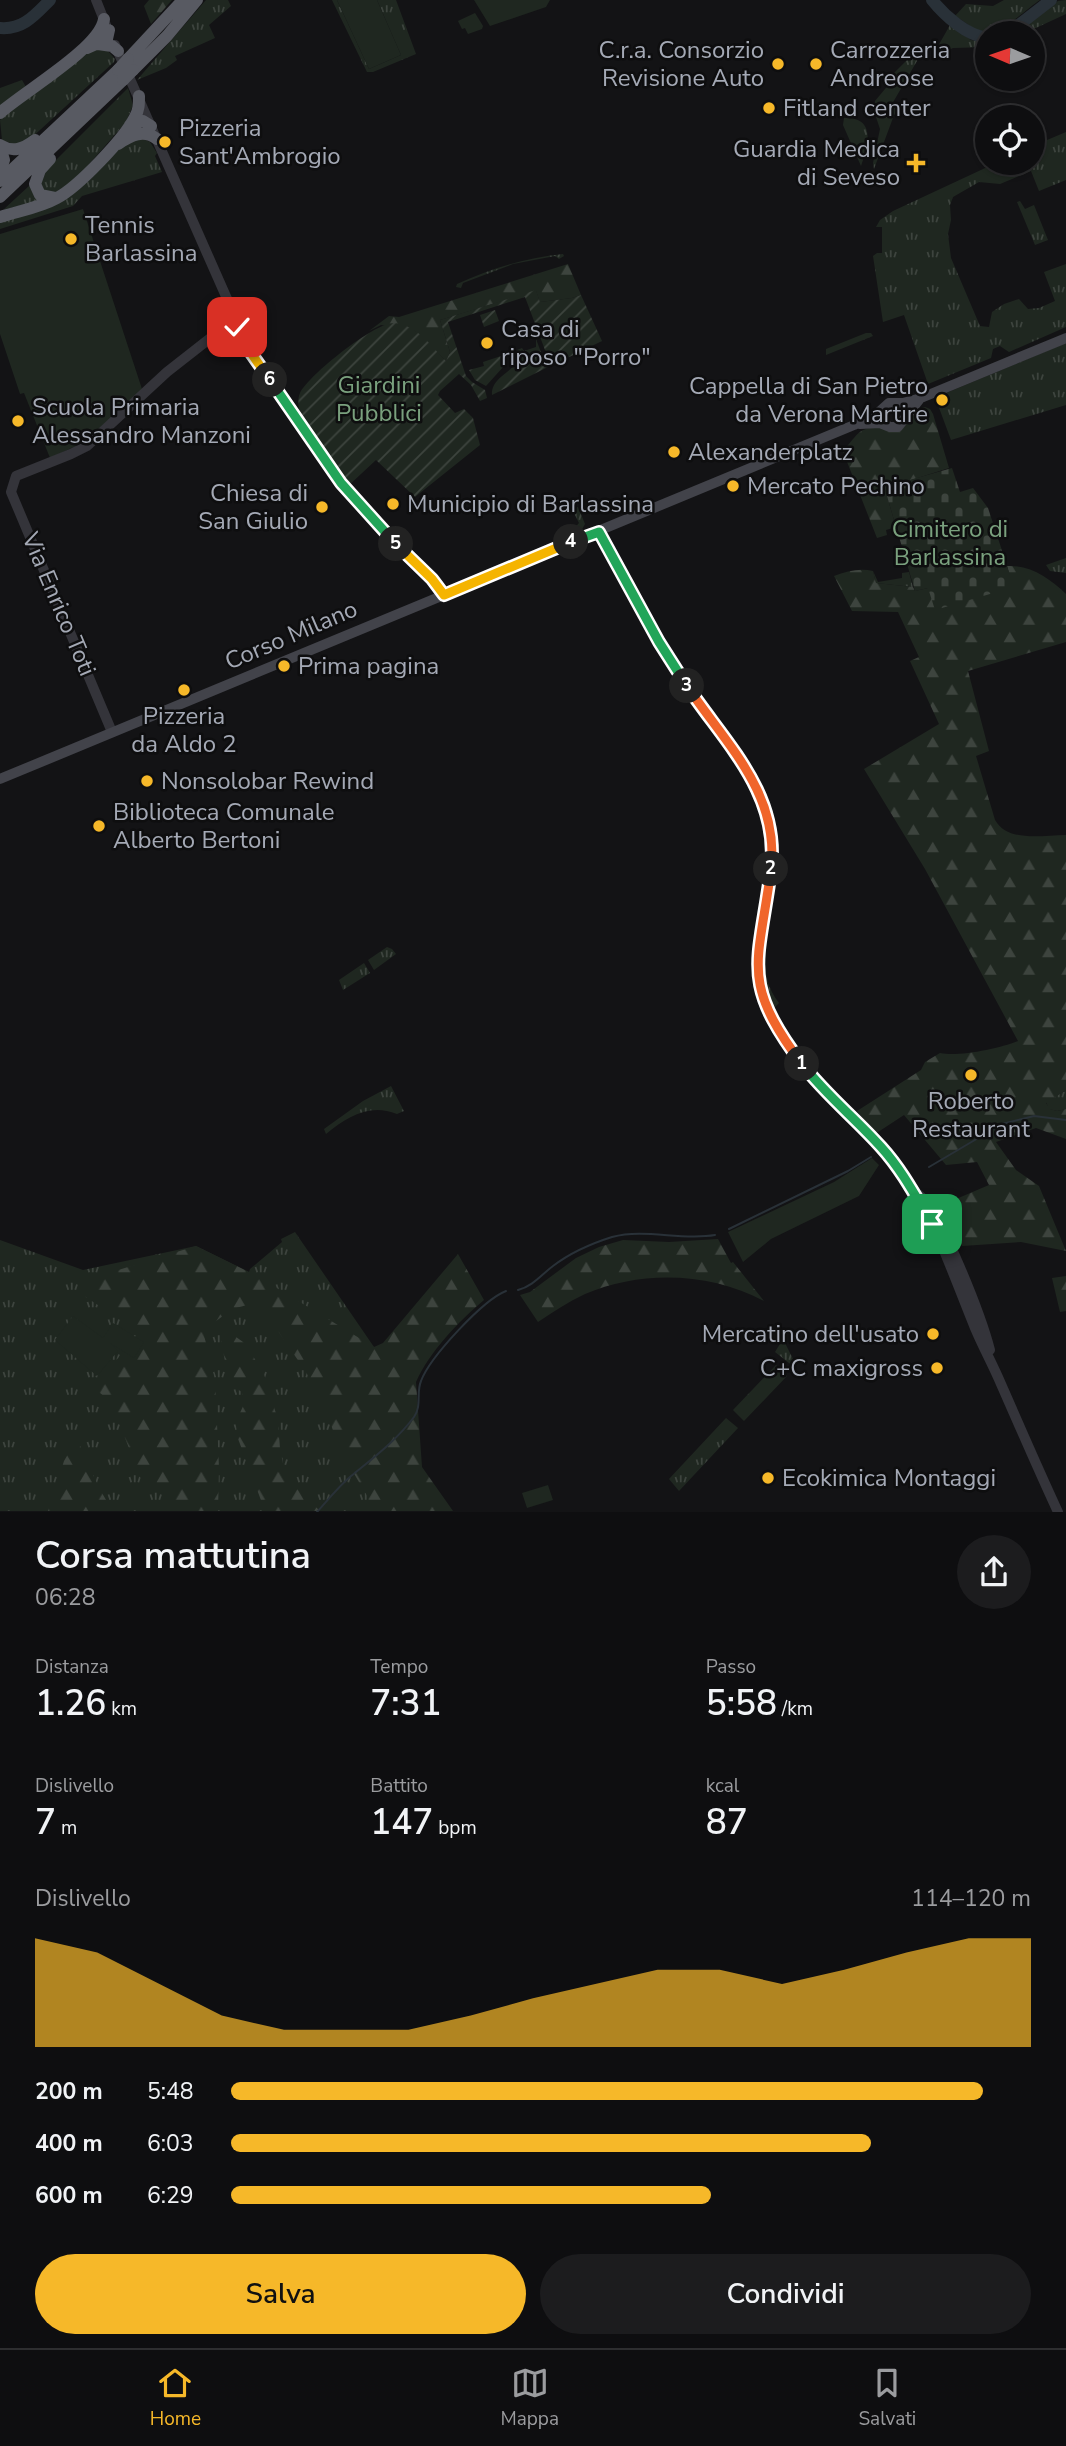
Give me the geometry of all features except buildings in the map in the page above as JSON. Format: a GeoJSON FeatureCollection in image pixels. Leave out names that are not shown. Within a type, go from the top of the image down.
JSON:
{"type":"FeatureCollection","features":[{"type":"Feature","properties":{"kind":"highway"},"geometry":{"type":"LineString","coordinates":[[112,43],[183,0]]}},
{"type":"Feature","properties":{"kind":"highway"},"geometry":{"type":"LineString","coordinates":[[0,113],[80,51],[112,43],[167,36],[197,0]]}},
{"type":"Feature","properties":{"kind":"highway"},"geometry":{"type":"LineString","coordinates":[[0,197],[120,75],[112,43]]}},
{"type":"Feature","properties":{"kind":"highway"},"geometry":{"type":"LineString","coordinates":[[0,217],[59,197],[111,148],[130,125],[139,110],[138,96]]}},
{"type":"Feature","properties":{"kind":"highway"},"geometry":{"type":"LineString","coordinates":[[0,146],[15,150],[26,146],[78,115]]}},
{"type":"Feature","properties":{"kind":"highway"},"geometry":{"type":"LineString","coordinates":[[0,181],[78,115]]}},
{"type":"Feature","properties":{"kind":"highway"},"geometry":{"type":"LineString","coordinates":[[59,197],[40,195],[35,180],[40,170],[58,152],[78,115]]}},
{"type":"Feature","properties":{"kind":"highway"},"geometry":{"type":"LineString","coordinates":[[130,125],[143,121],[148,125],[149,134],[157,139]]}},
{"type":"Feature","properties":{"kind":"highway"},"geometry":{"type":"LineString","coordinates":[[111,148],[148,125]]}},
{"type":"Feature","properties":{"kind":"highway"},"geometry":{"type":"LineString","coordinates":[[0,146],[4,160],[0,172]]}},
{"type":"Feature","properties":{"kind":"main road"},"geometry":{"type":"LineString","coordinates":[[886,425],[881,415],[883,408],[889,403],[926,396],[1066,338]]}},
{"type":"Feature","properties":{"kind":"main road"},"geometry":{"type":"LineString","coordinates":[[851,426],[880,423],[898,427],[926,396]]}},
{"type":"Feature","properties":{"kind":"main road"},"geometry":{"type":"LineString","coordinates":[[897,402],[905,409],[906,417]]}},
{"type":"Feature","properties":{"kind":"main road","name":"Corso Milano"},"geometry":{"type":"LineString","coordinates":[[0,779],[599,532],[851,426],[877,414],[883,408]]}},
{"type":"Feature","properties":{"kind":"street"},"geometry":{"type":"LineString","coordinates":[[96,0],[148,125]]}},
{"type":"Feature","properties":{"kind":"street"},"geometry":{"type":"LineString","coordinates":[[157,139],[256,362],[341,483],[444,595]]}},
{"type":"Feature","properties":{"kind":"street"},"geometry":{"type":"LineString","coordinates":[[225,331],[232,309]]}},
{"type":"Feature","properties":{"kind":"street"},"geometry":{"type":"LineString","coordinates":[[225,331],[234,332],[238,326]]}},
{"type":"Feature","properties":{"kind":"street"},"geometry":{"type":"LineString","coordinates":[[225,331],[246,342]]}},
{"type":"Feature","properties":{"kind":"street","name":"Via Enrico Toti"},"geometry":{"type":"LineString","coordinates":[[112,732],[11,492],[16,476],[71,454],[92,442],[161,377],[210,339],[225,331]]}},
{"type":"Feature","properties":{"kind":"street"},"geometry":{"type":"LineString","coordinates":[[599,532],[673,664],[730,743],[761,799],[772,852],[757,967],[760,989],[772,1020],[822,1089],[880,1145],[914,1192],[932,1224],[974,1318],[982,1324]]}},
{"type":"Feature","properties":{"kind":"street"},"geometry":{"type":"LineString","coordinates":[[914,1192],[924,1198],[936,1216],[982,1324],[995,1370]]}},
{"type":"Feature","properties":{"kind":"street"},"geometry":{"type":"LineString","coordinates":[[936,1216],[937,1225],[951,1256],[952,1269],[975,1329],[1059,1511]]}},
{"type":"Feature","properties":{"kind":"green space"},"geometry":{"type":"Polygon","coordinates":[[[149,0],[172,0],[151,24],[144,6],[149,0]]]}},
{"type":"Feature","properties":{"kind":"green space"},"geometry":{"type":"Polygon","coordinates":[[[206,0],[228,0],[231,6],[209,25],[215,38],[175,56],[177,60],[166,68],[137,80],[206,0]]]}},
{"type":"Feature","properties":{"kind":"green space"},"geometry":{"type":"Polygon","coordinates":[[[332,0],[337,0],[369,69],[401,55],[377,0],[396,0],[416,54],[367,72],[332,0]]]}},
{"type":"Feature","properties":{"kind":"green space"},"geometry":{"type":"Polygon","coordinates":[[[337,0],[377,0],[401,55],[369,69],[337,0]]]}},
{"type":"Feature","properties":{"kind":"green space"},"geometry":{"type":"Polygon","coordinates":[[[474,0],[550,0],[546,7],[490,26],[474,0]]]}},
{"type":"Feature","properties":{"kind":"green space"},"geometry":{"type":"Polygon","coordinates":[[[1004,0],[1040,0],[1012,21],[975,21],[975,29],[955,16],[966,4],[993,6],[1004,0]]]}},
{"type":"Feature","properties":{"kind":"green space"},"geometry":{"type":"Polygon","coordinates":[[[1066,0],[1066,14],[1045,24],[1045,21],[1031,21],[1058,1],[1066,0]]]}},
{"type":"Feature","properties":{"kind":"green space"},"geometry":{"type":"Polygon","coordinates":[[[475,13],[483,26],[482,29],[468,34],[458,21],[475,13]]]}},
{"type":"Feature","properties":{"kind":"green space"},"geometry":{"type":"Polygon","coordinates":[[[950,25],[975,41],[975,47],[953,48],[940,54],[937,48],[950,25]]]}},
{"type":"Feature","properties":{"kind":"green space"},"geometry":{"type":"Polygon","coordinates":[[[98,48],[108,51],[115,59],[114,62],[28,141],[18,146],[2,140],[0,120],[6,113],[87,53],[98,48]]]}},
{"type":"Feature","properties":{"kind":"green space"},"geometry":{"type":"Polygon","coordinates":[[[914,53],[918,57],[917,61],[892,104],[897,107],[874,169],[880,129],[874,111],[875,101],[890,83],[893,74],[914,53]]]}},
{"type":"Feature","properties":{"kind":"green space"},"geometry":{"type":"Polygon","coordinates":[[[22,80],[26,87],[0,107],[0,88],[22,80]]]}},
{"type":"Feature","properties":{"kind":"green space"},"geometry":{"type":"Polygon","coordinates":[[[128,88],[133,105],[126,122],[84,170],[62,190],[49,195],[38,183],[45,171],[128,88]]]}},
{"type":"Feature","properties":{"kind":"green space"},"geometry":{"type":"Polygon","coordinates":[[[844,118],[862,122],[866,127],[866,150],[861,166],[843,125],[844,118]]]}},
{"type":"Feature","properties":{"kind":"green space"},"geometry":{"type":"Polygon","coordinates":[[[1066,132],[1066,180],[1039,191],[1033,175],[1045,175],[1045,141],[1066,132]]]}},
{"type":"Feature","properties":{"kind":"green space"},"geometry":{"type":"Polygon","coordinates":[[[141,138],[150,142],[157,153],[155,156],[162,172],[82,196],[73,206],[0,229],[0,221],[53,205],[126,143],[141,138]]]}},
{"type":"Feature","properties":{"kind":"green space"},"geometry":{"type":"Polygon","coordinates":[[[975,173],[975,175],[1021,175],[1000,184],[979,182],[953,197],[948,234],[951,258],[980,326],[989,327],[992,312],[1004,304],[1019,299],[1028,309],[1039,308],[1055,301],[1044,272],[1066,264],[1066,327],[1009,352],[1000,346],[993,349],[991,358],[928,384],[904,315],[883,322],[873,256],[882,253],[882,227],[876,227],[880,220],[893,211],[975,173]]]}},
{"type":"Feature","properties":{"kind":"green space"},"geometry":{"type":"Polygon","coordinates":[[[29,186],[42,200],[3,210],[29,186]]]}},
{"type":"Feature","properties":{"kind":"green space"},"geometry":{"type":"Polygon","coordinates":[[[1020,201],[1025,209],[1034,205],[1048,240],[1035,245],[1017,202],[1020,201]]]}},
{"type":"Feature","properties":{"kind":"green space"},"geometry":{"type":"Polygon","coordinates":[[[83,209],[142,389],[95,434],[50,458],[24,393],[20,394],[0,334],[0,234],[83,209]]]}},
{"type":"Feature","properties":{"kind":"green space"},"geometry":{"type":"Polygon","coordinates":[[[563,254],[559,259],[555,256],[513,264],[463,283],[461,288],[456,287],[470,278],[509,264],[563,254]]]}},
{"type":"Feature","properties":{"kind":"green space"},"geometry":{"type":"Polygon","coordinates":[[[568,264],[581,295],[540,302],[536,291],[440,320],[450,352],[446,361],[415,331],[381,325],[369,331],[389,316],[399,317],[568,264]]]}},
{"type":"Feature","properties":{"kind":"green space","name":"Giardini Pubblici"},"geometry":{"type":"Polygon","coordinates":[[[536,290],[540,302],[581,295],[602,341],[557,363],[545,350],[525,297],[448,322],[466,376],[485,390],[487,398],[480,401],[471,385],[459,374],[438,395],[455,413],[464,409],[473,418],[480,445],[415,497],[376,460],[347,487],[299,409],[300,393],[316,374],[358,340],[394,323],[402,324],[416,332],[446,361],[450,352],[440,320],[536,290]]]}},
{"type":"Feature","properties":{"kind":"green space"},"geometry":{"type":"Polygon","coordinates":[[[495,310],[499,321],[484,327],[480,315],[495,310]]]}},
{"type":"Feature","properties":{"kind":"green space"},"geometry":{"type":"Polygon","coordinates":[[[866,333],[873,336],[826,355],[826,349],[866,333]]]}},
{"type":"Feature","properties":{"kind":"green space"},"geometry":{"type":"Polygon","coordinates":[[[536,339],[542,355],[552,365],[492,395],[496,382],[515,363],[517,350],[536,347],[536,339]]]}},
{"type":"Feature","properties":{"kind":"green space"},"geometry":{"type":"Polygon","coordinates":[[[1066,343],[1066,405],[951,440],[938,405],[939,396],[1066,343]]]}},
{"type":"Feature","properties":{"kind":"green space"},"geometry":{"type":"Polygon","coordinates":[[[504,355],[504,366],[486,386],[475,380],[469,370],[484,366],[483,362],[504,355]]]}},
{"type":"Feature","properties":{"kind":"green space"},"geometry":{"type":"Polygon","coordinates":[[[925,407],[933,414],[949,468],[892,486],[884,486],[896,527],[886,530],[887,535],[877,538],[842,449],[859,433],[870,428],[902,429],[917,409],[925,407]]]}},
{"type":"Feature","properties":{"kind":"green space","name":"Cimitero di Barlassina"},"geometry":{"type":"Polygon","coordinates":[[[952,468],[960,492],[973,488],[988,508],[1014,587],[935,610],[928,588],[915,591],[884,486],[952,468]]]}},
{"type":"Feature","properties":{"kind":"green space"},"geometry":{"type":"Polygon","coordinates":[[[578,507],[585,524],[581,531],[572,535],[571,532],[579,523],[572,509],[578,507]]]}},
{"type":"Feature","properties":{"kind":"green space"},"geometry":{"type":"Polygon","coordinates":[[[1066,558],[1066,573],[1050,571],[1046,565],[1066,558]]]}},
{"type":"Feature","properties":{"kind":"green space"},"geometry":{"type":"Polygon","coordinates":[[[1007,566],[1024,568],[1039,574],[1066,594],[1066,642],[968,671],[989,751],[976,756],[995,820],[1008,832],[1017,835],[1066,835],[1066,1090],[1046,1103],[1050,1109],[1066,1109],[1066,1139],[1036,1128],[996,1142],[1016,1170],[1039,1186],[1066,1251],[1021,1242],[962,1246],[942,1205],[989,1185],[977,1162],[946,1165],[904,1115],[875,1134],[857,1111],[921,1070],[925,1062],[940,1053],[978,1052],[1018,1041],[925,869],[864,769],[939,724],[910,661],[919,657],[898,612],[852,611],[834,576],[853,570],[873,571],[876,583],[913,587],[915,591],[928,588],[1013,587],[1007,566]]]}},
{"type":"Feature","properties":{"kind":"green space"},"geometry":{"type":"Polygon","coordinates":[[[873,571],[878,582],[902,578],[902,573],[909,572],[913,587],[876,583],[873,571]]]}},
{"type":"Feature","properties":{"kind":"green space"},"geometry":{"type":"Polygon","coordinates":[[[764,938],[768,981],[779,1003],[773,1009],[764,974],[764,938]]]}},
{"type":"Feature","properties":{"kind":"green space"},"geometry":{"type":"Polygon","coordinates":[[[387,947],[396,954],[374,970],[368,960],[387,947]]]}},
{"type":"Feature","properties":{"kind":"green space"},"geometry":{"type":"Polygon","coordinates":[[[364,963],[370,973],[343,990],[339,980],[364,963]]]}},
{"type":"Feature","properties":{"kind":"green space"},"geometry":{"type":"Polygon","coordinates":[[[391,1086],[404,1111],[397,1114],[368,1111],[350,1117],[326,1134],[324,1129],[363,1101],[391,1086]]]}},
{"type":"Feature","properties":{"kind":"green space"},"geometry":{"type":"Polygon","coordinates":[[[1066,1090],[1066,1109],[1049,1109],[1046,1102],[1066,1090]]]}},
{"type":"Feature","properties":{"kind":"green space"},"geometry":{"type":"Polygon","coordinates":[[[872,1158],[879,1165],[859,1196],[771,1239],[743,1262],[728,1232],[834,1182],[872,1158]]]}},
{"type":"Feature","properties":{"kind":"green space"},"geometry":{"type":"Polygon","coordinates":[[[295,1232],[374,1347],[416,1382],[408,1469],[447,1511],[0,1511],[0,1240],[83,1270],[196,1246],[249,1272],[282,1242],[281,1239],[295,1232]]]}},
{"type":"Feature","properties":{"kind":"green space"},"geometry":{"type":"Polygon","coordinates":[[[718,1239],[731,1263],[733,1262],[764,1301],[721,1284],[652,1278],[607,1286],[585,1294],[538,1322],[520,1295],[530,1292],[576,1258],[623,1240],[669,1242],[718,1239]]]}},
{"type":"Feature","properties":{"kind":"green space"},"geometry":{"type":"Polygon","coordinates":[[[196,1246],[257,1276],[374,1347],[383,1343],[458,1254],[484,1300],[446,1338],[429,1359],[416,1382],[422,1467],[453,1511],[376,1511],[339,1448],[327,1413],[306,1372],[278,1331],[251,1304],[232,1309],[203,1331],[215,1380],[218,1511],[169,1511],[166,1496],[141,1479],[111,1402],[94,1388],[139,1332],[78,1292],[86,1280],[196,1246]]]}},
{"type":"Feature","properties":{"kind":"green space"},"geometry":{"type":"Polygon","coordinates":[[[1066,1276],[1066,1311],[1060,1312],[1052,1278],[1066,1276]]]}},
{"type":"Feature","properties":{"kind":"green space"},"geometry":{"type":"Polygon","coordinates":[[[73,1316],[103,1338],[113,1323],[144,1342],[134,1358],[110,1343],[118,1351],[97,1376],[55,1340],[73,1316]]]}},
{"type":"Feature","properties":{"kind":"green space"},"geometry":{"type":"Polygon","coordinates":[[[225,1329],[243,1342],[263,1371],[278,1420],[286,1478],[320,1511],[265,1511],[237,1436],[236,1422],[244,1404],[242,1392],[232,1386],[227,1373],[221,1339],[225,1329]]]}},
{"type":"Feature","properties":{"kind":"green space"},"geometry":{"type":"Polygon","coordinates":[[[783,1339],[795,1363],[794,1367],[775,1352],[783,1339]]]}},
{"type":"Feature","properties":{"kind":"green space"},"geometry":{"type":"Polygon","coordinates":[[[776,1365],[787,1376],[744,1421],[733,1410],[776,1365]]]}},
{"type":"Feature","properties":{"kind":"green space"},"geometry":{"type":"Polygon","coordinates":[[[726,1418],[738,1428],[679,1491],[669,1479],[726,1418]]]}},
{"type":"Feature","properties":{"kind":"green space"},"geometry":{"type":"Polygon","coordinates":[[[77,1439],[99,1488],[112,1510],[119,1511],[48,1511],[64,1461],[77,1439]]]}},
{"type":"Feature","properties":{"kind":"green space"},"geometry":{"type":"Polygon","coordinates":[[[548,1485],[553,1500],[527,1508],[522,1493],[548,1485]]]}},
{"type":"Feature","properties":{"kind":"waterway"},"geometry":{"type":"LineString","coordinates":[[0,28],[22,24],[50,0]]}},
{"type":"Feature","properties":{"kind":"waterway"},"geometry":{"type":"LineString","coordinates":[[932,0],[956,24],[975,34]]}},
{"type":"Feature","properties":{"kind":"waterway"},"geometry":{"type":"LineString","coordinates":[[1024,21],[1051,0]]}},
{"type":"Feature","properties":{"kind":"waterway"},"geometry":{"type":"LineString","coordinates":[[929,1167],[1002,1124],[1034,1116],[1066,1120]]}},
{"type":"Feature","properties":{"kind":"waterway"},"geometry":{"type":"LineString","coordinates":[[729,1229],[871,1157]]}},
{"type":"Feature","properties":{"kind":"waterway"},"geometry":{"type":"LineString","coordinates":[[518,1290],[533,1283],[567,1257],[612,1237],[637,1234],[689,1237],[715,1235]]}},
{"type":"Feature","properties":{"kind":"waterway"},"geometry":{"type":"LineString","coordinates":[[317,1512],[346,1480],[407,1426],[418,1408],[421,1381],[435,1358],[471,1317],[506,1291]]}},
{"type":"Feature","properties":{"kind":"place","name":"C.r.a. Consorzio Revisione Auto"},"geometry":{"type":"Point","coordinates":[778,64]}},
{"type":"Feature","properties":{"kind":"place","name":"Carrozzeria Andreose"},"geometry":{"type":"Point","coordinates":[816,64]}},
{"type":"Feature","properties":{"kind":"place","name":"Fitland center"},"geometry":{"type":"Point","coordinates":[769,108]}},
{"type":"Feature","properties":{"kind":"place","name":"Pizzeria Sant'Ambrogio"},"geometry":{"type":"Point","coordinates":[165,142]}},
{"type":"Feature","properties":{"kind":"place","name":"Guardia Medica di Seveso"},"geometry":{"type":"Point","coordinates":[916,163]}},
{"type":"Feature","properties":{"kind":"place","name":"Tennis Barlassina"},"geometry":{"type":"Point","coordinates":[71,239]}},
{"type":"Feature","properties":{"kind":"place","name":"Casa di riposo \"Porro\""},"geometry":{"type":"Point","coordinates":[487,343]}},
{"type":"Feature","properties":{"kind":"place","name":"Cappella di San Pietro da Verona Martire"},"geometry":{"type":"Point","coordinates":[942,400]}},
{"type":"Feature","properties":{"kind":"place","name":"Scuola Primaria Alessandro Manzoni"},"geometry":{"type":"Point","coordinates":[18,421]}},
{"type":"Feature","properties":{"kind":"place","name":"Alexanderplatz"},"geometry":{"type":"Point","coordinates":[674,452]}},
{"type":"Feature","properties":{"kind":"place","name":"Mercato Pechino"},"geometry":{"type":"Point","coordinates":[733,486]}},
{"type":"Feature","properties":{"kind":"place","name":"Municipio di Barlassina"},"geometry":{"type":"Point","coordinates":[393,504]}},
{"type":"Feature","properties":{"kind":"place","name":"Chiesa di San Giulio"},"geometry":{"type":"Point","coordinates":[322,507]}},
{"type":"Feature","properties":{"kind":"place","name":"Prima pagina"},"geometry":{"type":"Point","coordinates":[284,666]}},
{"type":"Feature","properties":{"kind":"place","name":"Pizzeria da Aldo 2"},"geometry":{"type":"Point","coordinates":[184,690]}},
{"type":"Feature","properties":{"kind":"place","name":"Nonsolobar Rewind"},"geometry":{"type":"Point","coordinates":[147,781]}},
{"type":"Feature","properties":{"kind":"place","name":"Biblioteca Comunale Alberto Bertoni"},"geometry":{"type":"Point","coordinates":[99,826]}},
{"type":"Feature","properties":{"kind":"place","name":"Roberto Restaurant"},"geometry":{"type":"Point","coordinates":[971,1075]}},
{"type":"Feature","properties":{"kind":"place","name":"Mercatino dell'usato"},"geometry":{"type":"Point","coordinates":[933,1334]}},
{"type":"Feature","properties":{"kind":"place","name":"C+C maxigross"},"geometry":{"type":"Point","coordinates":[937,1368]}},
{"type":"Feature","properties":{"kind":"place","name":"Ecokimica Montaggi"},"geometry":{"type":"Point","coordinates":[768,1478]}},
{"type":"Feature","properties":{"kind":"route"},"geometry":{"type":"LineString","coordinates":[[237,327],[256,362],[341,483],[444,595],[599,532],[659,642],[693,695],[730,743],[761,799],[767,817],[772,852],[757,967],[763,1000],[772,1020],[822,1089],[889,1156],[932,1224]]}}]}
